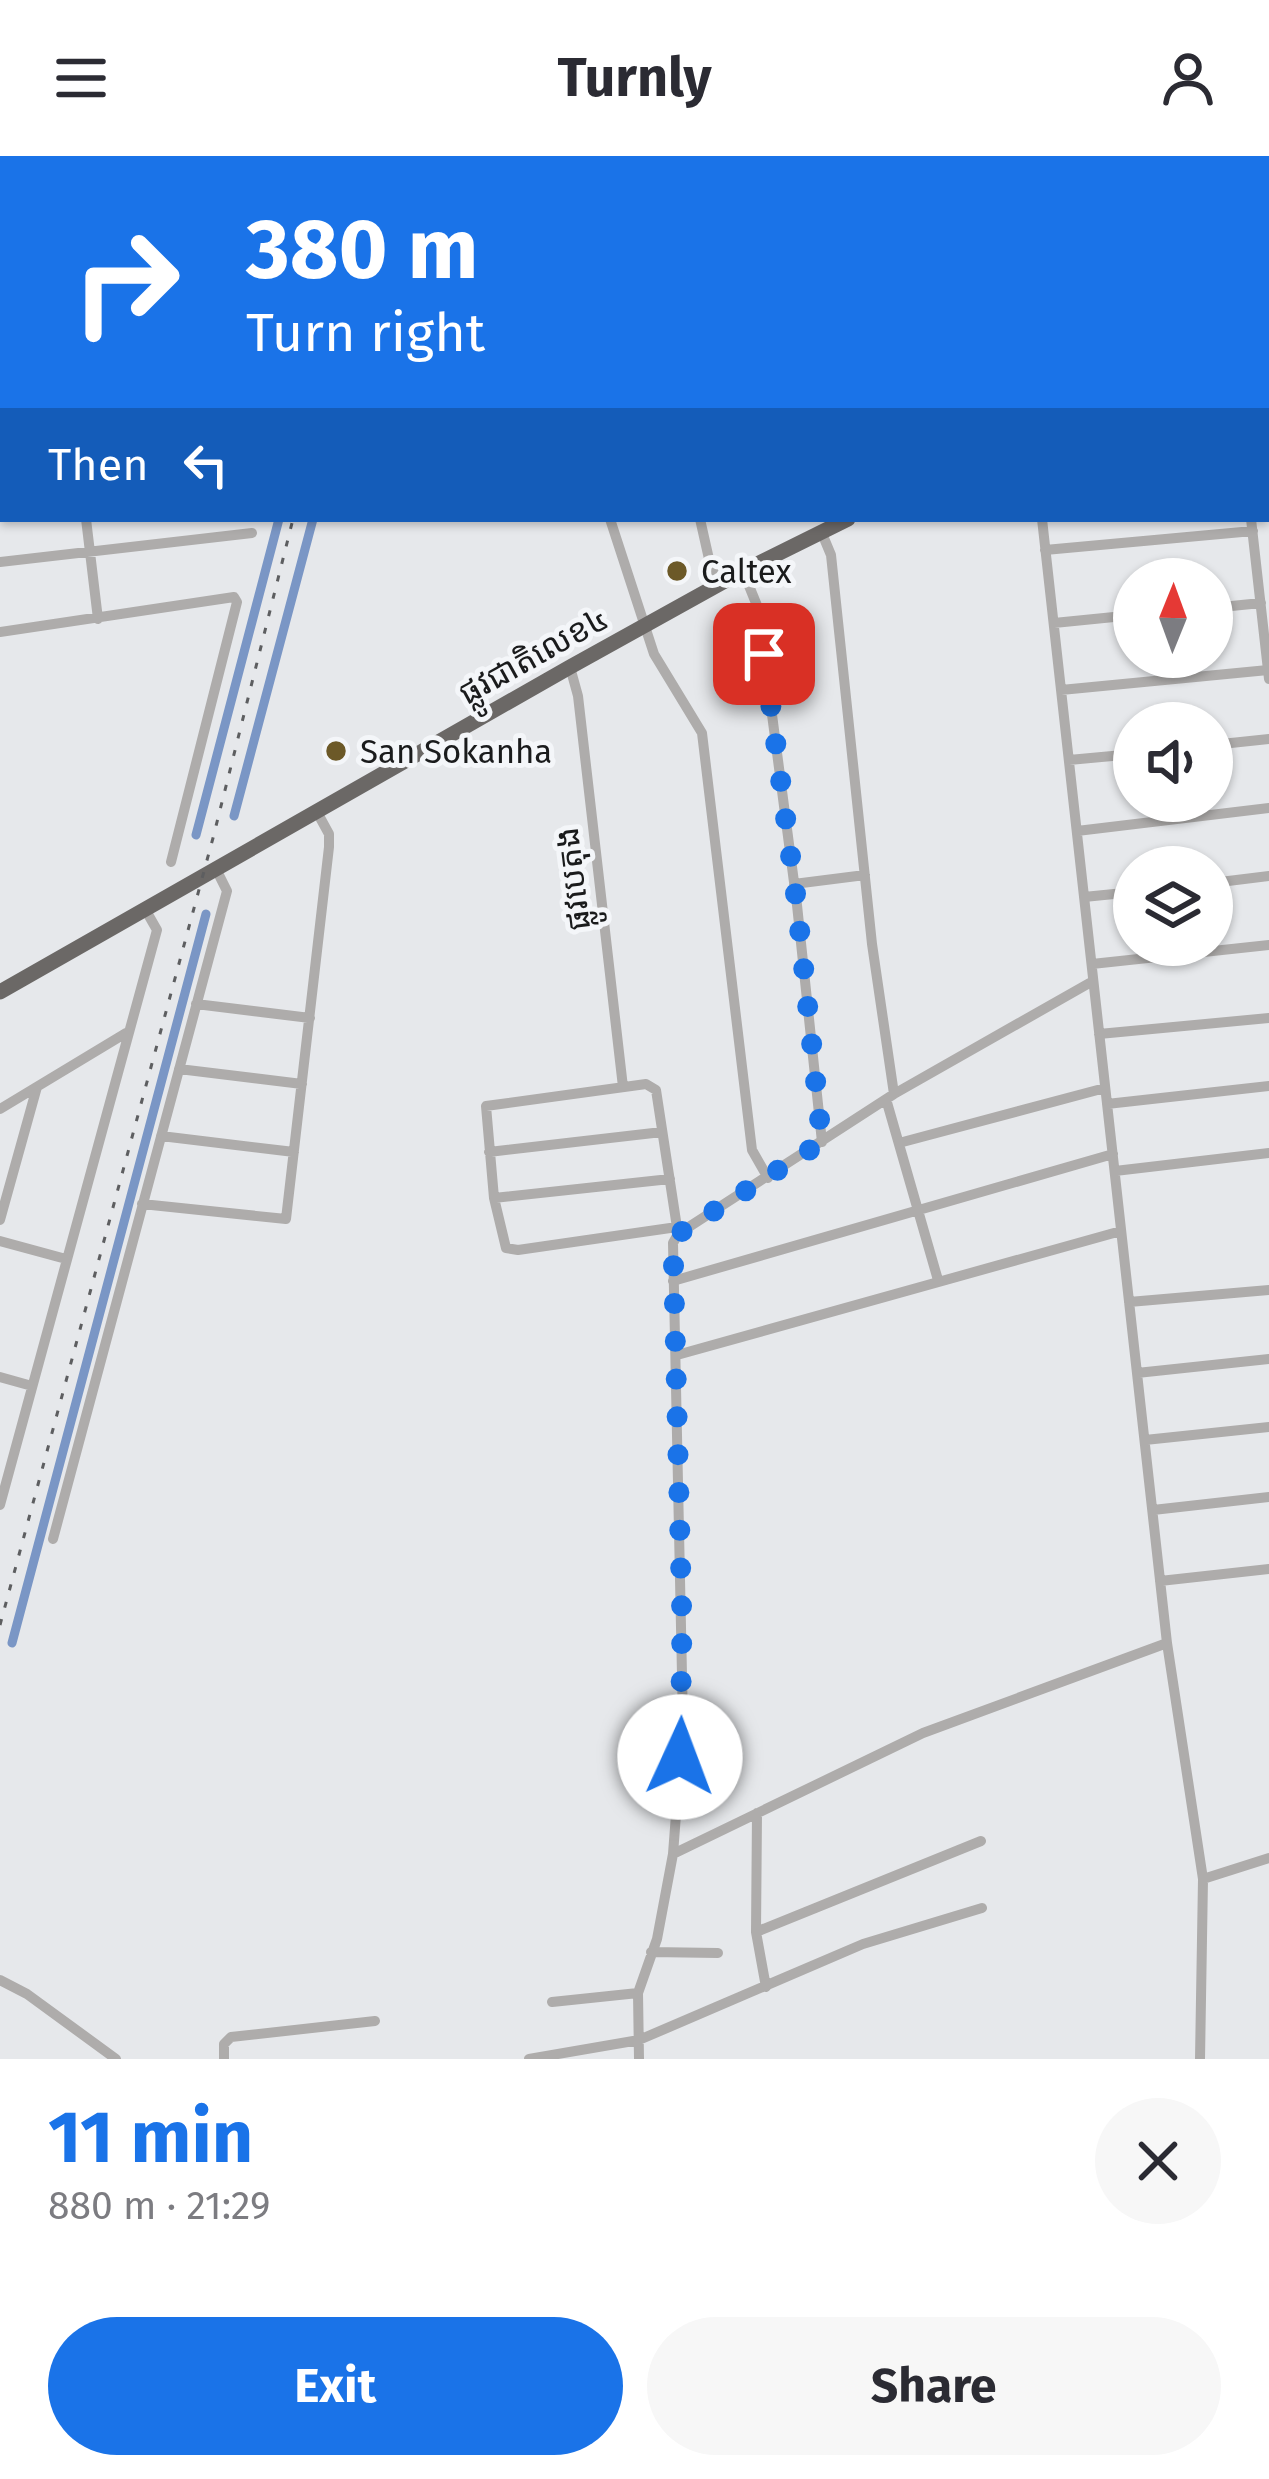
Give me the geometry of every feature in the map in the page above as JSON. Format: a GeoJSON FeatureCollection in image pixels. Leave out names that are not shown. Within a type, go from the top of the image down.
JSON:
{"type":"FeatureCollection","features":[{"type":"Feature","properties":{"kind":"highway","name":"ផ្លូវជាតិលេខ៤"},"geometry":{"type":"LineString","coordinates":[[0,992],[570,667],[841,522]]}},
{"type":"Feature","properties":{"kind":"street"},"geometry":{"type":"LineString","coordinates":[[86,522],[98,619]]}},
{"type":"Feature","properties":{"kind":"street"},"geometry":{"type":"LineString","coordinates":[[611,522],[654,654],[702,733],[752,1150],[768,1178]]}},
{"type":"Feature","properties":{"kind":"street"},"geometry":{"type":"LineString","coordinates":[[701,522],[709,559],[721,583]]}},
{"type":"Feature","properties":{"kind":"street"},"geometry":{"type":"LineString","coordinates":[[1042,522],[1167,1643],[1204,1879],[1200,2059]]}},
{"type":"Feature","properties":{"kind":"street"},"geometry":{"type":"LineString","coordinates":[[1046,550],[1252,525],[1269,679]]}},
{"type":"Feature","properties":{"kind":"street"},"geometry":{"type":"LineString","coordinates":[[821,531],[831,555],[890,1096],[938,1280]]}},
{"type":"Feature","properties":{"kind":"street"},"geometry":{"type":"LineString","coordinates":[[0,562],[252,533]]}},
{"type":"Feature","properties":{"kind":"street"},"geometry":{"type":"LineString","coordinates":[[743,571],[758,608],[822,1142]]}},
{"type":"Feature","properties":{"kind":"street"},"geometry":{"type":"LineString","coordinates":[[0,632],[229,596],[237,602],[171,862]]}},
{"type":"Feature","properties":{"kind":"street"},"geometry":{"type":"LineString","coordinates":[[1233,606],[1261,603]]}},
{"type":"Feature","properties":{"kind":"street"},"geometry":{"type":"LineString","coordinates":[[1054,623],[1113,617]]}},
{"type":"Feature","properties":{"kind":"street","name":"ផ្លូវបេតុង"},"geometry":{"type":"LineString","coordinates":[[570,667],[578,696],[623,1087]]}},
{"type":"Feature","properties":{"kind":"street"},"geometry":{"type":"LineString","coordinates":[[1061,690],[1268,670]]}},
{"type":"Feature","properties":{"kind":"street"},"geometry":{"type":"LineString","coordinates":[[1233,744],[1269,740]]}},
{"type":"Feature","properties":{"kind":"street"},"geometry":{"type":"LineString","coordinates":[[1069,760],[1113,756]]}},
{"type":"Feature","properties":{"kind":"street"},"geometry":{"type":"LineString","coordinates":[[1077,831],[1269,808]]}},
{"type":"Feature","properties":{"kind":"street"},"geometry":{"type":"LineString","coordinates":[[142,1204],[286,1219],[329,847],[329,834],[317,812]]}},
{"type":"Feature","properties":{"kind":"street"},"geometry":{"type":"LineString","coordinates":[[53,1539],[227,891],[216,869]]}},
{"type":"Feature","properties":{"kind":"street"},"geometry":{"type":"LineString","coordinates":[[794,884],[865,875]]}},
{"type":"Feature","properties":{"kind":"street"},"geometry":{"type":"LineString","coordinates":[[1233,880],[1269,876]]}},
{"type":"Feature","properties":{"kind":"street"},"geometry":{"type":"LineString","coordinates":[[1084,897],[1113,894]]}},
{"type":"Feature","properties":{"kind":"street"},"geometry":{"type":"LineString","coordinates":[[0,1505],[157,931],[145,909]]}},
{"type":"Feature","properties":{"kind":"street"},"geometry":{"type":"LineString","coordinates":[[1092,964],[1269,945]]}},
{"type":"Feature","properties":{"kind":"street"},"geometry":{"type":"LineString","coordinates":[[639,2059],[638,1993],[673,1854],[682,1723],[677,1355],[671,1253],[678,1230],[670,1179],[653,1086],[489,1105],[485,1110],[494,1198],[502,1240],[509,1250],[678,1230],[768,1178],[890,1096],[1094,981]]}},
{"type":"Feature","properties":{"kind":"street"},"geometry":{"type":"LineString","coordinates":[[196,1004],[310,1018]]}},
{"type":"Feature","properties":{"kind":"street"},"geometry":{"type":"LineString","coordinates":[[1100,1034],[1269,1018]]}},
{"type":"Feature","properties":{"kind":"street"},"geometry":{"type":"LineString","coordinates":[[0,1109],[127,1033]]}},
{"type":"Feature","properties":{"kind":"street"},"geometry":{"type":"LineString","coordinates":[[179,1070],[302,1084]]}},
{"type":"Feature","properties":{"kind":"street"},"geometry":{"type":"LineString","coordinates":[[1107,1104],[1269,1086]]}},
{"type":"Feature","properties":{"kind":"street"},"geometry":{"type":"LineString","coordinates":[[0,1220],[38,1087]]}},
{"type":"Feature","properties":{"kind":"street"},"geometry":{"type":"LineString","coordinates":[[899,1143],[1106,1088]]}},
{"type":"Feature","properties":{"kind":"street"},"geometry":{"type":"LineString","coordinates":[[489,1152],[662,1132]]}},
{"type":"Feature","properties":{"kind":"street"},"geometry":{"type":"LineString","coordinates":[[161,1136],[294,1152]]}},
{"type":"Feature","properties":{"kind":"street"},"geometry":{"type":"LineString","coordinates":[[1114,1171],[1269,1153]]}},
{"type":"Feature","properties":{"kind":"street"},"geometry":{"type":"LineString","coordinates":[[673,1281],[1113,1154]]}},
{"type":"Feature","properties":{"kind":"street"},"geometry":{"type":"LineString","coordinates":[[494,1198],[670,1179]]}},
{"type":"Feature","properties":{"kind":"street"},"geometry":{"type":"LineString","coordinates":[[677,1355],[1121,1231]]}},
{"type":"Feature","properties":{"kind":"street"},"geometry":{"type":"LineString","coordinates":[[0,1241],[66,1259]]}},
{"type":"Feature","properties":{"kind":"street"},"geometry":{"type":"LineString","coordinates":[[1129,1302],[1269,1290]]}},
{"type":"Feature","properties":{"kind":"street"},"geometry":{"type":"LineString","coordinates":[[1137,1373],[1269,1360]]}},
{"type":"Feature","properties":{"kind":"street"},"geometry":{"type":"LineString","coordinates":[[0,1377],[32,1386]]}},
{"type":"Feature","properties":{"kind":"street"},"geometry":{"type":"LineString","coordinates":[[1145,1440],[1269,1427]]}},
{"type":"Feature","properties":{"kind":"street"},"geometry":{"type":"LineString","coordinates":[[1153,1510],[1269,1497]]}},
{"type":"Feature","properties":{"kind":"street"},"geometry":{"type":"LineString","coordinates":[[1160,1581],[1269,1569]]}},
{"type":"Feature","properties":{"kind":"street"},"geometry":{"type":"LineString","coordinates":[[673,1854],[923,1733],[1167,1643]]}},
{"type":"Feature","properties":{"kind":"street"},"geometry":{"type":"LineString","coordinates":[[757,1814],[756,1932],[766,1987]]}},
{"type":"Feature","properties":{"kind":"street"},"geometry":{"type":"LineString","coordinates":[[756,1932],[981,1840]]}},
{"type":"Feature","properties":{"kind":"street"},"geometry":{"type":"LineString","coordinates":[[1204,1879],[1269,1858]]}},
{"type":"Feature","properties":{"kind":"street"},"geometry":{"type":"LineString","coordinates":[[530,2059],[639,2040],[863,1944],[982,1908]]}},
{"type":"Feature","properties":{"kind":"street"},"geometry":{"type":"LineString","coordinates":[[651,1952],[718,1953]]}},
{"type":"Feature","properties":{"kind":"street"},"geometry":{"type":"LineString","coordinates":[[0,1980],[27,1994],[116,2059]]}},
{"type":"Feature","properties":{"kind":"street"},"geometry":{"type":"LineString","coordinates":[[552,2002],[638,1993]]}},
{"type":"Feature","properties":{"kind":"street"},"geometry":{"type":"LineString","coordinates":[[224,2059],[224,2044],[231,2037],[375,2021]]}},
{"type":"Feature","properties":{"kind":"waterway"},"geometry":{"type":"LineString","coordinates":[[196,835],[278,522]]}},
{"type":"Feature","properties":{"kind":"waterway"},"geometry":{"type":"LineString","coordinates":[[234,816],[312,522]]}},
{"type":"Feature","properties":{"kind":"waterway"},"geometry":{"type":"LineString","coordinates":[[12,1643],[206,914]]}},
{"type":"Feature","properties":{"kind":"railway"},"geometry":{"type":"LineString","coordinates":[[0,1625],[213,838],[292,522]]}},
{"type":"Feature","properties":{"kind":"place","name":"Caltex"},"geometry":{"type":"Point","coordinates":[677,571]}},
{"type":"Feature","properties":{"kind":"place","name":"San Sokanha"},"geometry":{"type":"Point","coordinates":[336,751]}},
{"type":"Feature","properties":{"kind":"route"},"geometry":{"type":"LineString","coordinates":[[680,1757],[682,1624],[673,1243],[678,1234],[822,1142],[764,654]]}}]}
